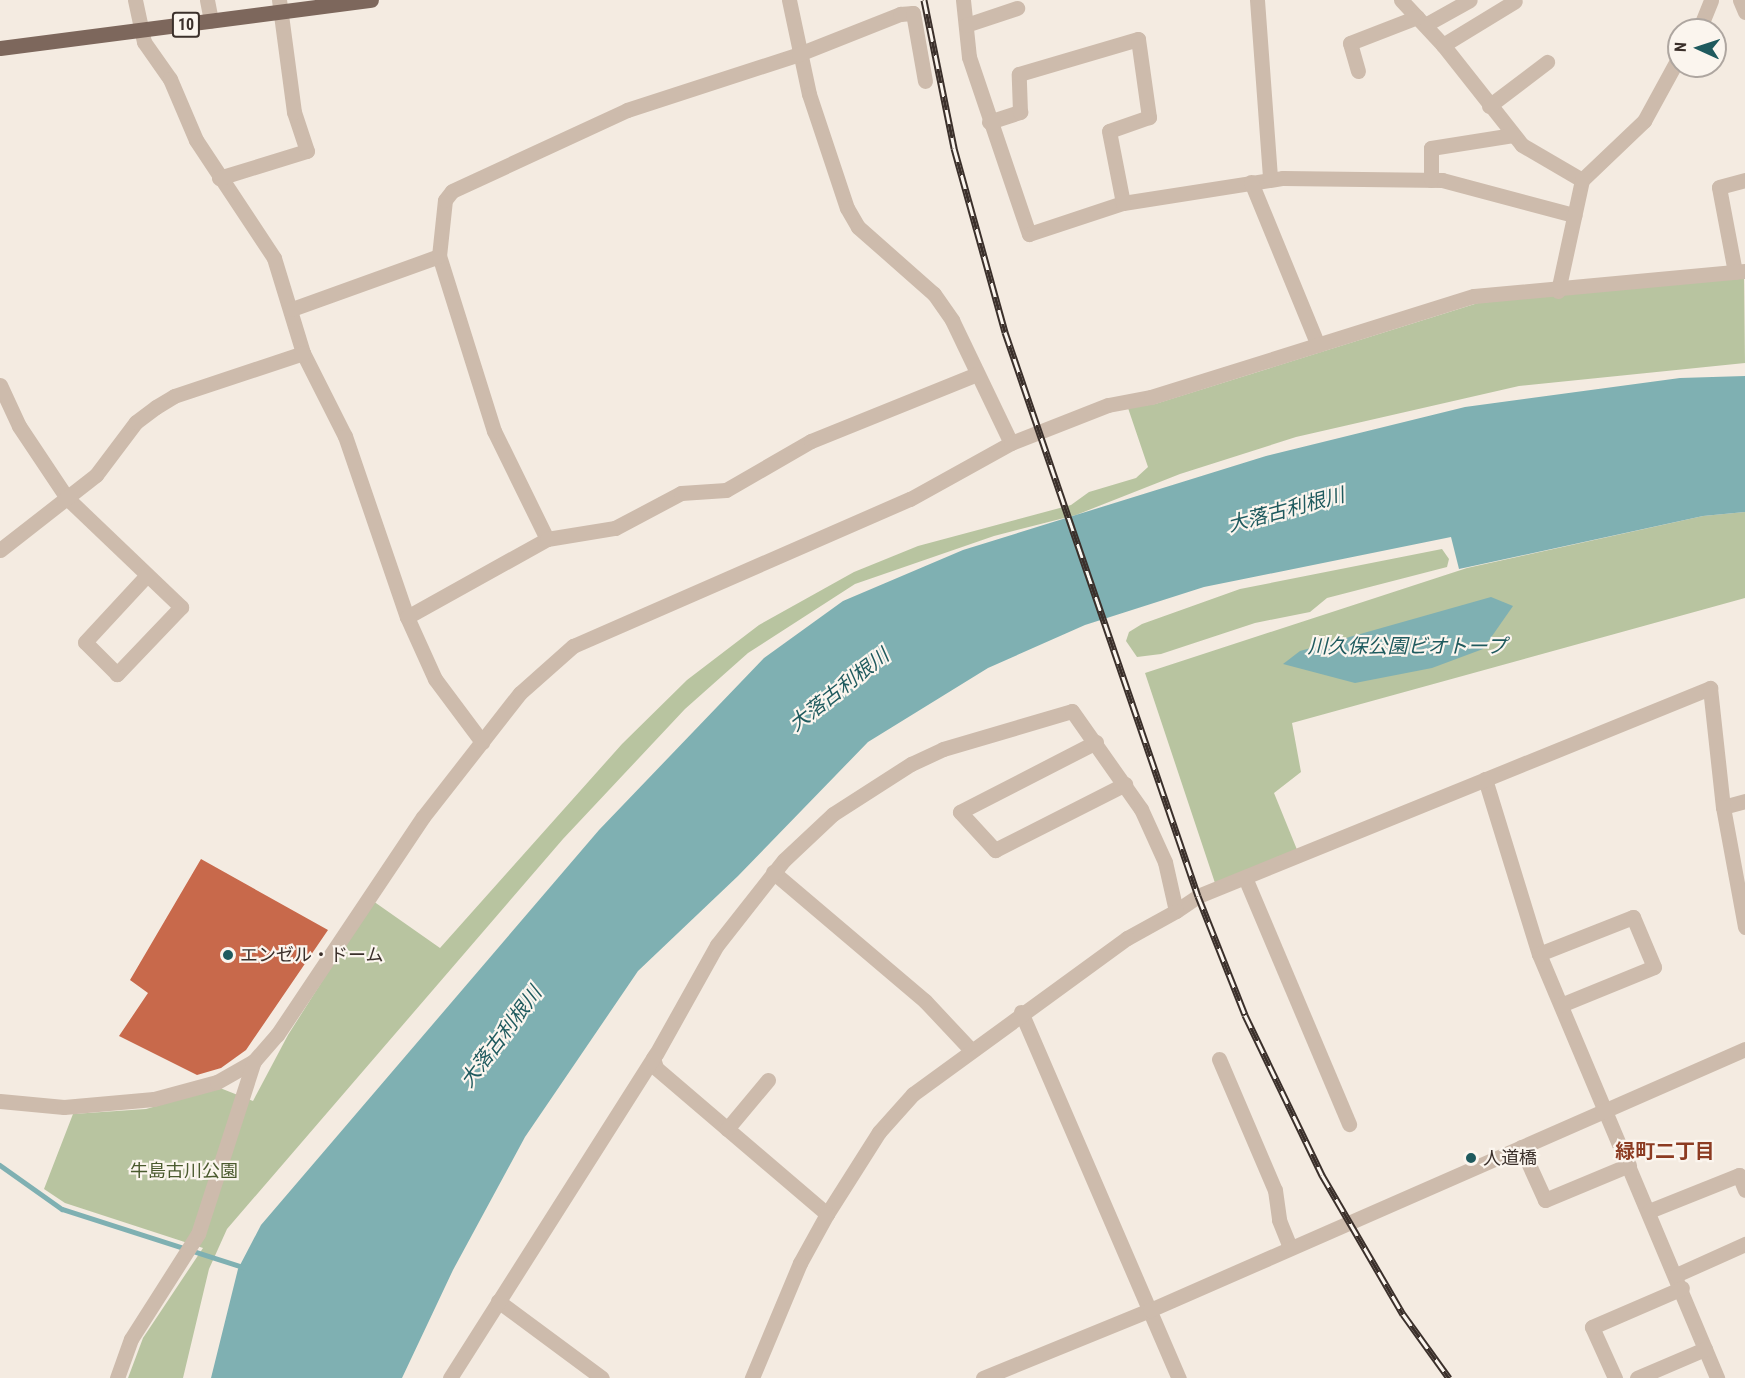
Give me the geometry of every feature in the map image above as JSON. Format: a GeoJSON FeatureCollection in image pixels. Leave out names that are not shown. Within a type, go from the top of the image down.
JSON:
{"type":"FeatureCollection","features":[{"type":"Feature","properties":{"kind":"main road","name":"10"},"geometry":{"type":"LineString","coordinates":[[0,48],[211,21],[280,6],[371,0]]}},
{"type":"Feature","properties":{"kind":"street"},"geometry":{"type":"LineString","coordinates":[[135,0],[141,31],[219,178],[262,235],[292,309],[303,353],[345,436],[406,617],[435,679],[482,742]]}},
{"type":"Feature","properties":{"kind":"street"},"geometry":{"type":"LineString","coordinates":[[207,0],[211,21]]}},
{"type":"Feature","properties":{"kind":"street"},"geometry":{"type":"LineString","coordinates":[[789,0],[799,54],[846,208],[858,227],[934,294],[952,320],[1011,443]]}},
{"type":"Feature","properties":{"kind":"street"},"geometry":{"type":"LineString","coordinates":[[963,0],[969,57],[989,122],[1029,234],[1124,203],[1270,179],[1431,180],[1574,215]]}},
{"type":"Feature","properties":{"kind":"street"},"geometry":{"type":"LineString","coordinates":[[1257,0],[1270,179]]}},
{"type":"Feature","properties":{"kind":"street"},"geometry":{"type":"LineString","coordinates":[[1401,0],[1443,45],[1513,135],[1558,170],[1582,180]]}},
{"type":"Feature","properties":{"kind":"street"},"geometry":{"type":"LineString","coordinates":[[1358,71],[1350,43],[1421,21],[1447,5],[1470,0]]}},
{"type":"Feature","properties":{"kind":"street"},"geometry":{"type":"LineString","coordinates":[[1704,18],[1711,0]]}},
{"type":"Feature","properties":{"kind":"street"},"geometry":{"type":"LineString","coordinates":[[1740,0],[1745,12]]}},
{"type":"Feature","properties":{"kind":"street"},"geometry":{"type":"LineString","coordinates":[[1443,45],[1515,2]]}},
{"type":"Feature","properties":{"kind":"street"},"geometry":{"type":"LineString","coordinates":[[219,178],[307,151],[294,112],[280,6]]}},
{"type":"Feature","properties":{"kind":"street"},"geometry":{"type":"LineString","coordinates":[[966,25],[1017,8]]}},
{"type":"Feature","properties":{"kind":"street"},"geometry":{"type":"LineString","coordinates":[[547,539],[494,431],[440,256],[442,209],[452,191],[627,110],[799,54],[913,13],[925,81]]}},
{"type":"Feature","properties":{"kind":"street"},"geometry":{"type":"LineString","coordinates":[[989,122],[1020,112],[1019,74],[1138,39],[1149,117],[1108,131],[1124,203]]}},
{"type":"Feature","properties":{"kind":"street"},"geometry":{"type":"LineString","coordinates":[[1489,106],[1547,62]]}},
{"type":"Feature","properties":{"kind":"street"},"geometry":{"type":"LineString","coordinates":[[1558,291],[1582,180],[1644,121],[1668,78]]}},
{"type":"Feature","properties":{"kind":"street"},"geometry":{"type":"LineString","coordinates":[[1431,180],[1431,148],[1513,135]]}},
{"type":"Feature","properties":{"kind":"street"},"geometry":{"type":"LineString","coordinates":[[0,1101],[64,1107],[153,1099],[218,1082],[254,1061],[277,1035],[408,837],[520,693],[573,646],[910,500],[1011,443],[1108,405],[1151,397],[1474,296],[1558,291],[1740,272],[1719,187],[1745,180]]}},
{"type":"Feature","properties":{"kind":"street"},"geometry":{"type":"LineString","coordinates":[[1251,182],[1318,345]]}},
{"type":"Feature","properties":{"kind":"street"},"geometry":{"type":"LineString","coordinates":[[292,309],[440,256]]}},
{"type":"Feature","properties":{"kind":"street"},"geometry":{"type":"LineString","coordinates":[[0,550],[21,530],[68,498],[96,475],[135,422],[156,407],[174,396],[303,353]]}},
{"type":"Feature","properties":{"kind":"street"},"geometry":{"type":"LineString","coordinates":[[406,617],[547,539],[615,528],[681,493],[726,490],[811,441],[977,374]]}},
{"type":"Feature","properties":{"kind":"street"},"geometry":{"type":"LineString","coordinates":[[0,385],[19,426],[68,498],[181,608],[117,674],[85,642],[147,575]]}},
{"type":"Feature","properties":{"kind":"street"},"geometry":{"type":"LineString","coordinates":[[752,1378],[800,1263],[827,1214],[879,1132],[912,1094],[970,1049],[1127,938],[1198,896],[1246,880],[1485,779],[1710,688],[1723,807],[1745,927]]}},
{"type":"Feature","properties":{"kind":"street"},"geometry":{"type":"LineString","coordinates":[[450,1378],[653,1058],[717,945],[773,872],[833,814],[902,769],[943,749],[1072,711],[1125,784],[1165,862],[1176,911]]}},
{"type":"Feature","properties":{"kind":"street"},"geometry":{"type":"LineString","coordinates":[[1096,742],[960,812],[994,850],[1125,784]]}},
{"type":"Feature","properties":{"kind":"street"},"geometry":{"type":"LineString","coordinates":[[1485,779],[1539,954],[1679,1281],[1717,1378]]}},
{"type":"Feature","properties":{"kind":"street"},"geometry":{"type":"LineString","coordinates":[[1723,807],[1745,801]]}},
{"type":"Feature","properties":{"kind":"street"},"geometry":{"type":"LineString","coordinates":[[773,872],[925,1001],[970,1049]]}},
{"type":"Feature","properties":{"kind":"street"},"geometry":{"type":"LineString","coordinates":[[1246,880],[1349,1124]]}},
{"type":"Feature","properties":{"kind":"street"},"geometry":{"type":"LineString","coordinates":[[1539,954],[1633,917],[1654,967],[1561,1005]]}},
{"type":"Feature","properties":{"kind":"street"},"geometry":{"type":"LineString","coordinates":[[1021,1012],[1179,1378]]}},
{"type":"Feature","properties":{"kind":"street"},"geometry":{"type":"LineString","coordinates":[[983,1378],[1150,1310],[1745,1049]]}},
{"type":"Feature","properties":{"kind":"street"},"geometry":{"type":"LineString","coordinates":[[653,1058],[656,1068],[827,1214]]}},
{"type":"Feature","properties":{"kind":"street"},"geometry":{"type":"LineString","coordinates":[[1219,1059],[1275,1190],[1279,1220],[1290,1247]]}},
{"type":"Feature","properties":{"kind":"street"},"geometry":{"type":"LineString","coordinates":[[117,1378],[131,1339],[186,1252],[209,1209],[254,1061]]}},
{"type":"Feature","properties":{"kind":"street"},"geometry":{"type":"LineString","coordinates":[[727,1129],[768,1080]]}},
{"type":"Feature","properties":{"kind":"street"},"geometry":{"type":"LineString","coordinates":[[1521,1147],[1545,1200],[1629,1165]]}},
{"type":"Feature","properties":{"kind":"street"},"geometry":{"type":"LineString","coordinates":[[1649,1211],[1739,1175],[1745,1190]]}},
{"type":"Feature","properties":{"kind":"street"},"geometry":{"type":"LineString","coordinates":[[1615,1378],[1592,1328],[1745,1244]]}},
{"type":"Feature","properties":{"kind":"street"},"geometry":{"type":"LineString","coordinates":[[498,1301],[602,1378]]}},
{"type":"Feature","properties":{"kind":"street"},"geometry":{"type":"LineString","coordinates":[[1637,1378],[1705,1348]]}},
{"type":"Feature","properties":{"kind":"green space","name":"牛島古川公園"},"geometry":{"type":"Polygon","coordinates":[[[1744,277],[1745,363],[1519,386],[1296,437],[1180,474],[1076,515],[994,536],[855,584],[748,653],[685,709],[563,839],[227,1229],[209,1269],[183,1378],[128,1378],[143,1338],[203,1248],[65,1203],[44,1189],[73,1114],[146,1109],[220,1088],[253,1101],[288,1035],[373,901],[440,948],[622,744],[687,680],[759,625],[854,572],[918,546],[1071,505],[1089,492],[1136,478],[1148,467],[1128,408],[1155,404],[1478,303],[1744,277]]]}},
{"type":"Feature","properties":{"kind":"green space"},"geometry":{"type":"Polygon","coordinates":[[[1745,512],[1745,598],[1292,723],[1301,772],[1274,793],[1300,857],[1217,889],[1145,673],[1467,568],[1703,516],[1745,512]]]}},
{"type":"Feature","properties":{"kind":"green space"},"geometry":{"type":"Polygon","coordinates":[[[1442,549],[1449,559],[1447,567],[1327,598],[1310,612],[1255,623],[1161,654],[1137,657],[1126,641],[1129,632],[1142,624],[1240,589],[1442,549]]]}},
{"type":"Feature","properties":{"kind":"water","name":"大落古利根川"},"geometry":{"type":"Polygon","coordinates":[[[1745,376],[1745,512],[1703,516],[1459,569],[1451,537],[1204,587],[1085,625],[988,668],[868,742],[738,876],[638,971],[525,1137],[453,1270],[402,1378],[211,1378],[238,1269],[261,1225],[599,830],[764,658],[843,601],[963,550],[1266,456],[1465,407],[1680,378],[1745,376]]]}},
{"type":"Feature","properties":{"kind":"water","name":"川久保公園ビオトープ"},"geometry":{"type":"Polygon","coordinates":[[[1491,597],[1513,606],[1483,649],[1432,668],[1355,683],[1283,664],[1300,651],[1491,597]]]}},
{"type":"Feature","properties":{"kind":"building","name":"エンゼル・ドーム"},"geometry":{"type":"Polygon","coordinates":[[[201,859],[328,930],[246,1050],[221,1068],[197,1075],[119,1036],[148,993],[130,980],[201,859]]]}},
{"type":"Feature","properties":{"kind":"waterway"},"geometry":{"type":"LineString","coordinates":[[0,1165],[62,1209],[243,1267]]}},
{"type":"Feature","properties":{"kind":"railway"},"geometry":{"type":"LineString","coordinates":[[924,0],[954,148],[1005,332],[1198,896],[1245,1015],[1322,1175],[1403,1314],[1449,1378]]}},
{"type":"Feature","properties":{"kind":"place","name":"エンゼル・ドーム"},"geometry":{"type":"Point","coordinates":[228,955]}},
{"type":"Feature","properties":{"kind":"place","name":"人道橋"},"geometry":{"type":"Point","coordinates":[1471,1158]}},
{"type":"Feature","properties":{"kind":"district","name":"緑町二丁目"},"geometry":{"type":"Point","coordinates":[1665,1151]}}]}
